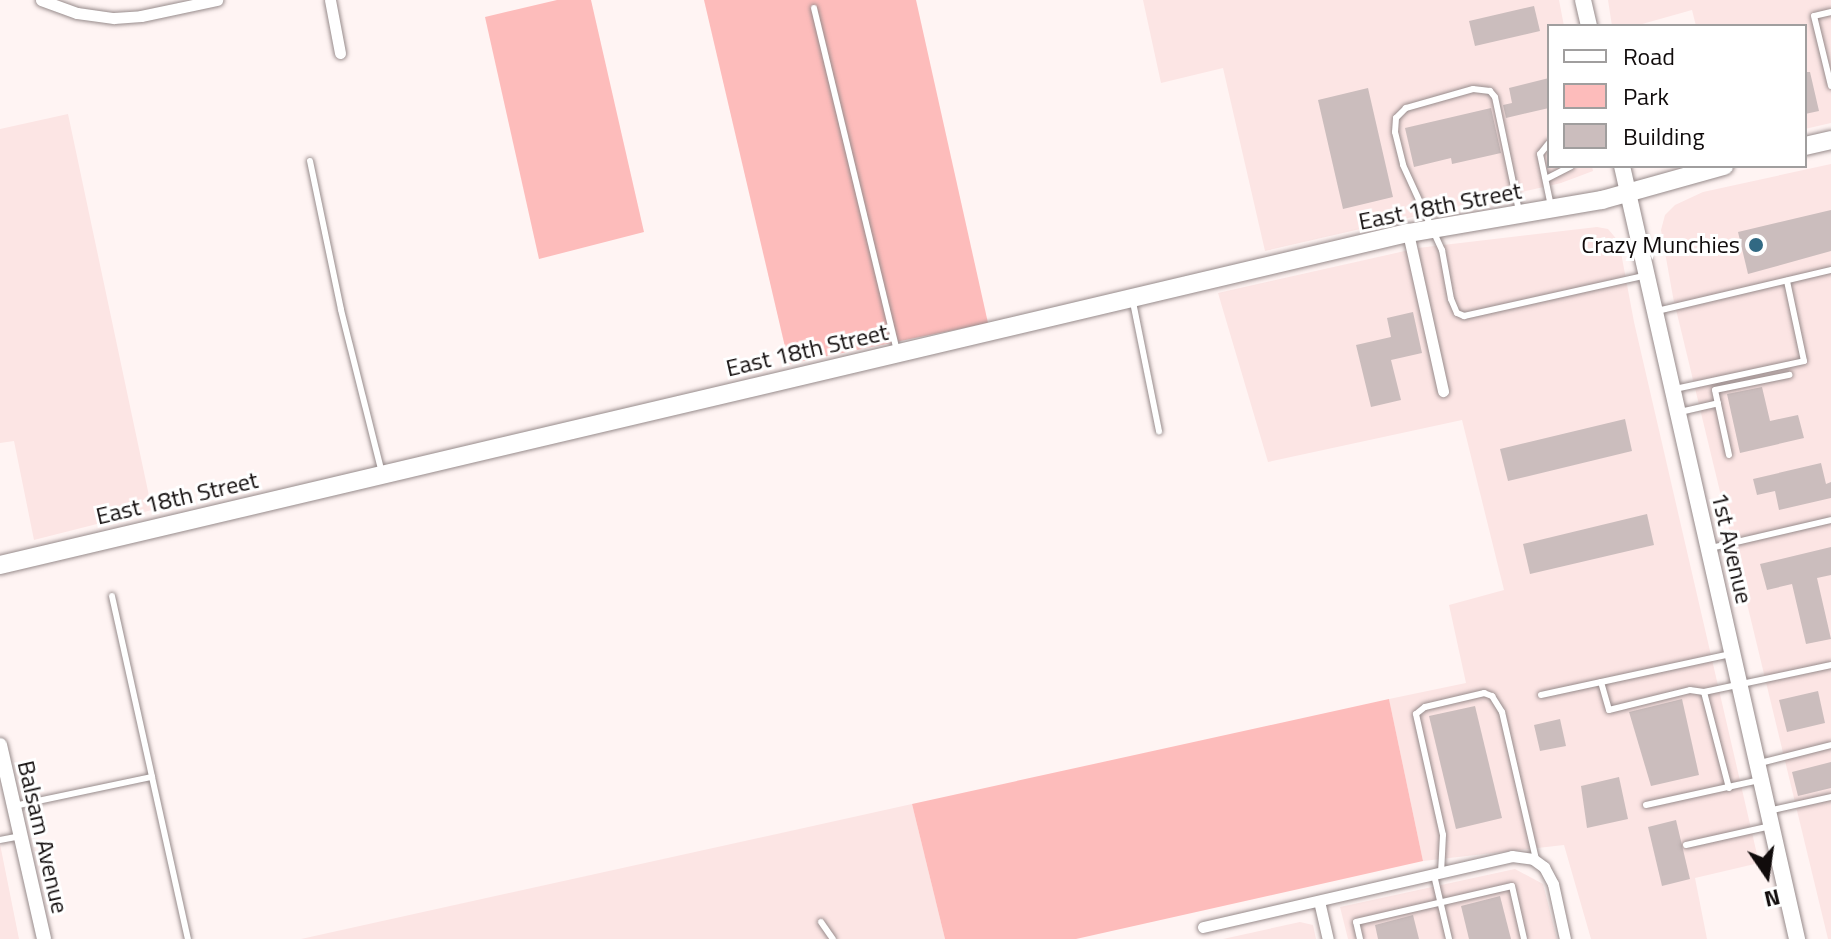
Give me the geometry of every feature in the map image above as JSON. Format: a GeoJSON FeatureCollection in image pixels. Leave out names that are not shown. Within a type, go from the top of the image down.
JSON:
{"type":"FeatureCollection","features":[{"type":"Feature","properties":{"kind":"main road"},"geometry":{"type":"LineString","coordinates":[[1583,0],[1589,24]]}},
{"type":"Feature","properties":{"kind":"main road"},"geometry":{"type":"LineString","coordinates":[[1807,146],[1831,140]]}},
{"type":"Feature","properties":{"kind":"main road","name":"1st Avenue"},"geometry":{"type":"LineString","coordinates":[[1622,168],[1797,939]]}},
{"type":"Feature","properties":{"kind":"main road","name":"East 18th Street"},"geometry":{"type":"LineString","coordinates":[[0,565],[1408,233],[1628,194],[1714,168]]}},
{"type":"Feature","properties":{"kind":"street"},"geometry":{"type":"LineString","coordinates":[[41,0],[77,13],[114,18],[141,16],[217,0]]}},
{"type":"Feature","properties":{"kind":"street"},"geometry":{"type":"LineString","coordinates":[[330,0],[340,53]]}},
{"type":"Feature","properties":{"kind":"street"},"geometry":{"type":"LineString","coordinates":[[1408,233],[1443,391]]}},
{"type":"Feature","properties":{"kind":"street","name":"Balsam Avenue"},"geometry":{"type":"LineString","coordinates":[[0,745],[44,939]]}},
{"type":"Feature","properties":{"kind":"street"},"geometry":{"type":"LineString","coordinates":[[1205,933],[1319,901],[1512,856],[1536,861],[1544,867],[1553,884],[1565,939]]}},
{"type":"Feature","properties":{"kind":"street"},"geometry":{"type":"LineString","coordinates":[[1319,901],[1328,939]]}},
{"type":"Feature","properties":{"kind":"lane"},"geometry":{"type":"LineString","coordinates":[[814,8],[898,353]]}},
{"type":"Feature","properties":{"kind":"lane"},"geometry":{"type":"LineString","coordinates":[[1831,12],[1814,16],[1831,86]]}},
{"type":"Feature","properties":{"kind":"lane"},"geometry":{"type":"LineString","coordinates":[[1520,215],[1495,97],[1490,91],[1473,89],[1406,108],[1396,118],[1395,132],[1403,165],[1442,250],[1451,299],[1457,313],[1464,316],[1645,275]]}},
{"type":"Feature","properties":{"kind":"lane"},"geometry":{"type":"LineString","coordinates":[[1547,145],[1540,154],[1552,209]]}},
{"type":"Feature","properties":{"kind":"lane"},"geometry":{"type":"LineString","coordinates":[[310,161],[341,310],[383,474]]}},
{"type":"Feature","properties":{"kind":"lane"},"geometry":{"type":"LineString","coordinates":[[1546,179],[1567,168]]}},
{"type":"Feature","properties":{"kind":"lane"},"geometry":{"type":"LineString","coordinates":[[1654,312],[1831,270]]}},
{"type":"Feature","properties":{"kind":"lane"},"geometry":{"type":"LineString","coordinates":[[1671,390],[1804,361],[1787,281]]}},
{"type":"Feature","properties":{"kind":"lane"},"geometry":{"type":"LineString","coordinates":[[1132,298],[1159,431]]}},
{"type":"Feature","properties":{"kind":"lane"},"geometry":{"type":"LineString","coordinates":[[1729,455],[1715,390],[1789,375]]}},
{"type":"Feature","properties":{"kind":"lane"},"geometry":{"type":"LineString","coordinates":[[1676,412],[1718,403]]}},
{"type":"Feature","properties":{"kind":"lane"},"geometry":{"type":"LineString","coordinates":[[1707,549],[1831,520]]}},
{"type":"Feature","properties":{"kind":"lane"},"geometry":{"type":"LineString","coordinates":[[112,596],[188,939]]}},
{"type":"Feature","properties":{"kind":"lane"},"geometry":{"type":"LineString","coordinates":[[1541,695],[1731,654]]}},
{"type":"Feature","properties":{"kind":"lane"},"geometry":{"type":"LineString","coordinates":[[1601,682],[1609,710],[1690,690],[1704,692],[1831,665]]}},
{"type":"Feature","properties":{"kind":"lane"},"geometry":{"type":"LineString","coordinates":[[1704,692],[1729,788]]}},
{"type":"Feature","properties":{"kind":"lane"},"geometry":{"type":"LineString","coordinates":[[1449,939],[1437,874],[1443,835],[1416,714],[1425,707],[1484,693],[1492,696],[1502,712],[1536,861]]}},
{"type":"Feature","properties":{"kind":"lane"},"geometry":{"type":"LineString","coordinates":[[1646,805],[1729,788],[1758,772],[1831,745]]}},
{"type":"Feature","properties":{"kind":"lane"},"geometry":{"type":"LineString","coordinates":[[14,806],[152,777]]}},
{"type":"Feature","properties":{"kind":"lane"},"geometry":{"type":"LineString","coordinates":[[1686,845],[1831,797]]}},
{"type":"Feature","properties":{"kind":"lane"},"geometry":{"type":"LineString","coordinates":[[0,840],[20,836]]}},
{"type":"Feature","properties":{"kind":"lane"},"geometry":{"type":"LineString","coordinates":[[1360,939],[1356,922],[1512,886],[1524,939]]}},
{"type":"Feature","properties":{"kind":"lane"},"geometry":{"type":"LineString","coordinates":[[821,922],[833,939]]}},
{"type":"Feature","properties":{"kind":"shaded area"},"geometry":{"type":"Polygon","coordinates":[[[1143,0],[1559,0],[1564,24],[1547,24],[1547,168],[1592,168],[1593,171],[1561,183],[1265,251],[1223,68],[1161,83],[1143,0]]]}},
{"type":"Feature","properties":{"kind":"shaded area"},"geometry":{"type":"Polygon","coordinates":[[[1608,0],[1831,0],[1831,123],[1807,129],[1807,24],[1696,24],[1692,10],[1642,24],[1612,24],[1608,0]]]}},
{"type":"Feature","properties":{"kind":"shaded area"},"geometry":{"type":"Polygon","coordinates":[[[68,114],[152,510],[34,540],[14,441],[0,443],[0,129],[68,114]]]}},
{"type":"Feature","properties":{"kind":"shaded area"},"geometry":{"type":"Polygon","coordinates":[[[1831,164],[1831,939],[1828,939],[1673,297],[1661,230],[1665,215],[1675,205],[1703,192],[1831,164]]]}},
{"type":"Feature","properties":{"kind":"shaded area"},"geometry":{"type":"Polygon","coordinates":[[[1597,227],[1608,229],[1619,242],[1634,322],[1759,863],[1695,878],[1707,939],[1591,939],[1564,845],[1423,861],[1389,699],[1466,683],[1449,605],[1504,590],[1462,420],[1268,462],[1218,293],[1418,248],[1597,227]]]}},
{"type":"Feature","properties":{"kind":"shaded area"},"geometry":{"type":"Polygon","coordinates":[[[912,804],[945,939],[301,939],[912,804]]]}},
{"type":"Feature","properties":{"kind":"shaded area"},"geometry":{"type":"Polygon","coordinates":[[[0,844],[19,939],[0,939],[0,844]]]}},
{"type":"Feature","properties":{"kind":"shaded area"},"geometry":{"type":"Polygon","coordinates":[[[1515,869],[1543,884],[1557,939],[1348,939],[1340,907],[1515,869]]]}},
{"type":"Feature","properties":{"kind":"shaded area"},"geometry":{"type":"Polygon","coordinates":[[[1300,922],[1313,925],[1316,939],[1223,939],[1300,922]]]}},
{"type":"Feature","properties":{"kind":"green space"},"geometry":{"type":"Polygon","coordinates":[[[557,0],[591,0],[644,232],[539,259],[485,17],[557,0]]]}},
{"type":"Feature","properties":{"kind":"green space"},"geometry":{"type":"Polygon","coordinates":[[[704,0],[916,0],[988,323],[789,364],[704,0]]]}},
{"type":"Feature","properties":{"kind":"green space"},"geometry":{"type":"Polygon","coordinates":[[[1389,699],[1423,861],[1076,939],[945,939],[912,804],[1389,699]]]}},
{"type":"Feature","properties":{"kind":"building"},"geometry":{"type":"Polygon","coordinates":[[[1534,6],[1540,31],[1475,46],[1469,21],[1534,6]]]}},
{"type":"Feature","properties":{"kind":"building"},"geometry":{"type":"Polygon","coordinates":[[[1807,72],[1810,72],[1819,111],[1807,114],[1807,72]]]}},
{"type":"Feature","properties":{"kind":"building"},"geometry":{"type":"Polygon","coordinates":[[[1547,78],[1547,108],[1506,118],[1503,105],[1512,103],[1509,88],[1547,78]]]}},
{"type":"Feature","properties":{"kind":"building"},"geometry":{"type":"Polygon","coordinates":[[[1368,88],[1393,197],[1343,209],[1318,100],[1368,88]]]}},
{"type":"Feature","properties":{"kind":"building"},"geometry":{"type":"Polygon","coordinates":[[[1491,108],[1501,153],[1452,164],[1451,158],[1414,167],[1405,128],[1491,108]]]}},
{"type":"Feature","properties":{"kind":"building"},"geometry":{"type":"Polygon","coordinates":[[[1831,210],[1831,251],[1748,274],[1738,232],[1831,210]]]}},
{"type":"Feature","properties":{"kind":"building"},"geometry":{"type":"Polygon","coordinates":[[[1413,312],[1422,353],[1391,360],[1401,400],[1371,407],[1356,345],[1391,337],[1387,318],[1413,312]]]}},
{"type":"Feature","properties":{"kind":"building"},"geometry":{"type":"Polygon","coordinates":[[[1762,387],[1770,421],[1798,415],[1804,438],[1740,453],[1727,394],[1762,387]]]}},
{"type":"Feature","properties":{"kind":"building"},"geometry":{"type":"Polygon","coordinates":[[[1625,419],[1632,451],[1508,481],[1500,449],[1625,419]]]}},
{"type":"Feature","properties":{"kind":"building"},"geometry":{"type":"Polygon","coordinates":[[[1821,463],[1826,484],[1831,482],[1831,498],[1779,510],[1775,491],[1757,495],[1753,479],[1821,463]]]}},
{"type":"Feature","properties":{"kind":"building"},"geometry":{"type":"Polygon","coordinates":[[[1647,514],[1654,545],[1530,574],[1523,544],[1647,514]]]}},
{"type":"Feature","properties":{"kind":"building"},"geometry":{"type":"Polygon","coordinates":[[[1831,547],[1831,575],[1817,578],[1831,639],[1806,644],[1792,584],[1767,590],[1760,564],[1831,547]]]}},
{"type":"Feature","properties":{"kind":"building"},"geometry":{"type":"Polygon","coordinates":[[[1818,691],[1825,723],[1787,732],[1779,700],[1818,691]]]}},
{"type":"Feature","properties":{"kind":"building"},"geometry":{"type":"Polygon","coordinates":[[[1682,699],[1699,775],[1651,786],[1629,712],[1682,699]]]}},
{"type":"Feature","properties":{"kind":"building"},"geometry":{"type":"Polygon","coordinates":[[[1475,706],[1502,818],[1456,829],[1429,716],[1475,706]]]}},
{"type":"Feature","properties":{"kind":"building"},"geometry":{"type":"Polygon","coordinates":[[[1560,719],[1566,746],[1540,751],[1534,725],[1560,719]]]}},
{"type":"Feature","properties":{"kind":"building"},"geometry":{"type":"Polygon","coordinates":[[[1831,762],[1831,788],[1798,796],[1792,772],[1831,762]]]}},
{"type":"Feature","properties":{"kind":"building"},"geometry":{"type":"Polygon","coordinates":[[[1619,777],[1628,819],[1587,828],[1581,786],[1619,777]]]}},
{"type":"Feature","properties":{"kind":"building"},"geometry":{"type":"Polygon","coordinates":[[[1676,820],[1690,879],[1662,886],[1648,827],[1676,820]]]}},
{"type":"Feature","properties":{"kind":"building"},"geometry":{"type":"Polygon","coordinates":[[[1500,896],[1511,939],[1469,939],[1461,906],[1500,896]]]}},
{"type":"Feature","properties":{"kind":"building"},"geometry":{"type":"Polygon","coordinates":[[[1413,915],[1419,939],[1378,939],[1375,925],[1413,915]]]}},
{"type":"Feature","properties":{"kind":"place","name":"Crazy Munchies"},"geometry":{"type":"Point","coordinates":[1756,245]}}]}
